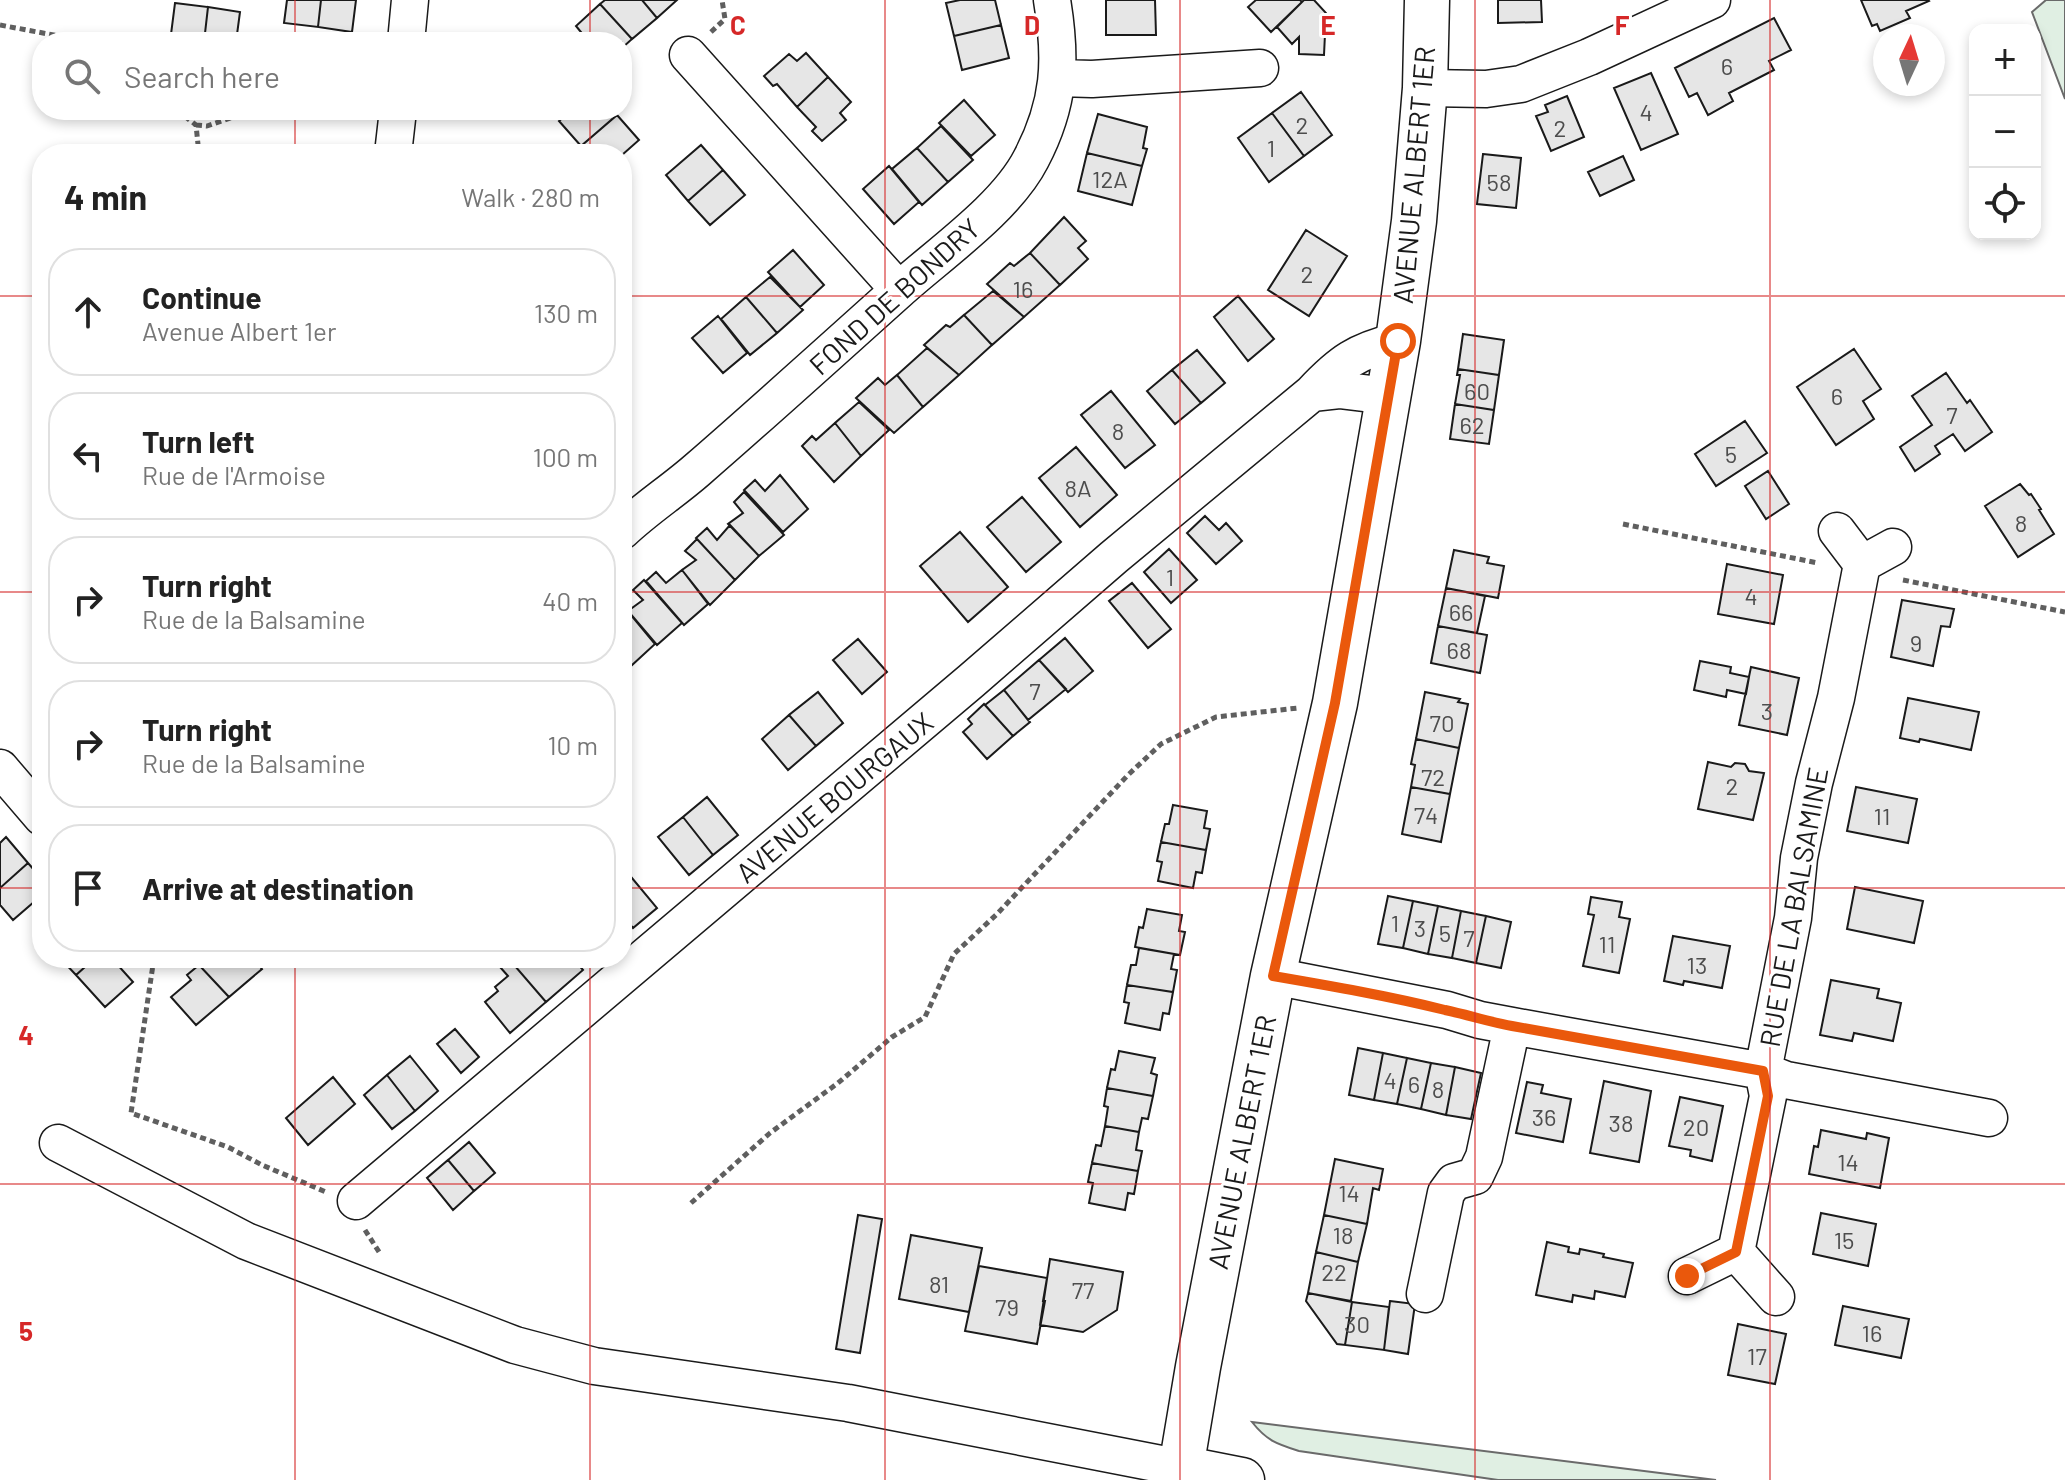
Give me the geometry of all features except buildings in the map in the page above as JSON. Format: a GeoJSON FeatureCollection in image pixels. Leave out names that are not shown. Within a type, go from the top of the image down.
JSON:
{"type":"FeatureCollection","features":[{"type":"Feature","properties":{"kind":"main road","name":"AVENUE ALBERT 1ER"},"geometry":{"type":"LineString","coordinates":[[1180,1474],[1273,976],[1335,703],[1398,341],[1414,221],[1425,88],[1427,0]]}},
{"type":"Feature","properties":{"kind":"main road"},"geometry":{"type":"LineString","coordinates":[[1180,1474],[1242,1480]]}},
{"type":"Feature","properties":{"kind":"street"},"geometry":{"type":"LineString","coordinates":[[407,32],[410,0]]}},
{"type":"Feature","properties":{"kind":"street","name":"FOND DE BONDRY"},"geometry":{"type":"LineString","coordinates":[[632,516],[680,485],[959,238],[1014,185],[1042,137],[1055,96],[1058,78],[1052,0]]}},
{"type":"Feature","properties":{"kind":"street"},"geometry":{"type":"LineString","coordinates":[[1425,88],[1486,89],[1521,84],[1589,57],[1712,0]]}},
{"type":"Feature","properties":{"kind":"street"},"geometry":{"type":"LineString","coordinates":[[688,55],[899,290]]}},
{"type":"Feature","properties":{"kind":"street"},"geometry":{"type":"LineString","coordinates":[[1058,78],[1092,79],[1260,68]]}},
{"type":"Feature","properties":{"kind":"street"},"geometry":{"type":"LineString","coordinates":[[394,144],[397,120]]}},
{"type":"Feature","properties":{"kind":"street","name":"AVENUE BOURGAUX"},"geometry":{"type":"LineString","coordinates":[[632,968],[1114,557],[1312,393],[1332,371],[1370,348],[1398,341]]}},
{"type":"Feature","properties":{"kind":"street"},"geometry":{"type":"LineString","coordinates":[[1312,393],[1339,390],[1388,396]]}},
{"type":"Feature","properties":{"kind":"street","name":"RUE DE LA BALSAMINE"},"geometry":{"type":"LineString","coordinates":[[1736,1252],[1768,1096],[1763,1071],[1793,918],[1799,858],[1814,783],[1877,555],[1837,531]]}},
{"type":"Feature","properties":{"kind":"street"},"geometry":{"type":"LineString","coordinates":[[0,768],[32,805]]}},
{"type":"Feature","properties":{"kind":"street","name":"AVENUE BOURGAUX"},"geometry":{"type":"LineString","coordinates":[[356,1201],[632,968]]}},
{"type":"Feature","properties":{"kind":"street"},"geometry":{"type":"LineString","coordinates":[[1273,976],[1447,1010],[1480,1020],[1763,1071],[1786,1080],[1989,1118]]}},
{"type":"Feature","properties":{"kind":"street"},"geometry":{"type":"LineString","coordinates":[[1425,1294],[1446,1193],[1454,1182],[1475,1176],[1484,1157],[1512,1026]]}},
{"type":"Feature","properties":{"kind":"street"},"geometry":{"type":"LineString","coordinates":[[58,1143],[246,1241],[515,1345],[594,1366],[848,1403],[1180,1474]]}},
{"type":"Feature","properties":{"kind":"street"},"geometry":{"type":"LineString","coordinates":[[1687,1276],[1736,1252],[1776,1297]]}},
{"type":"Feature","properties":{"kind":"path"},"geometry":{"type":"LineString","coordinates":[[0,25],[38,32]]}},
{"type":"Feature","properties":{"kind":"path"},"geometry":{"type":"LineString","coordinates":[[190,120],[196,125],[207,126],[225,120]]}},
{"type":"Feature","properties":{"kind":"path"},"geometry":{"type":"LineString","coordinates":[[196,125],[198,144]]}},
{"type":"Feature","properties":{"kind":"path"},"geometry":{"type":"LineString","coordinates":[[691,1203],[770,1133],[838,1083],[892,1037],[925,1017],[954,954],[997,914],[1161,744],[1216,717],[1335,703]]}},
{"type":"Feature","properties":{"kind":"path"},"geometry":{"type":"LineString","coordinates":[[153,968],[131,1113],[228,1147],[262,1165],[356,1201]]}},
{"type":"Feature","properties":{"kind":"green space"},"geometry":{"type":"Polygon","coordinates":[[[2046,0],[2065,0],[2065,99],[2041,36],[2041,24],[2037,24],[2032,12],[2046,0]]]}},
{"type":"Feature","properties":{"kind":"green space"},"geometry":{"type":"Polygon","coordinates":[[[1252,1422],[1716,1480],[1498,1480],[1299,1451],[1273,1441],[1252,1422]]]}},
{"type":"Feature","properties":{"kind":"route"},"geometry":{"type":"LineString","coordinates":[[1398,341],[1335,703],[1273,976],[1324,984],[1577,1039],[1763,1071],[1768,1096],[1736,1252],[1687,1276]]}}]}
